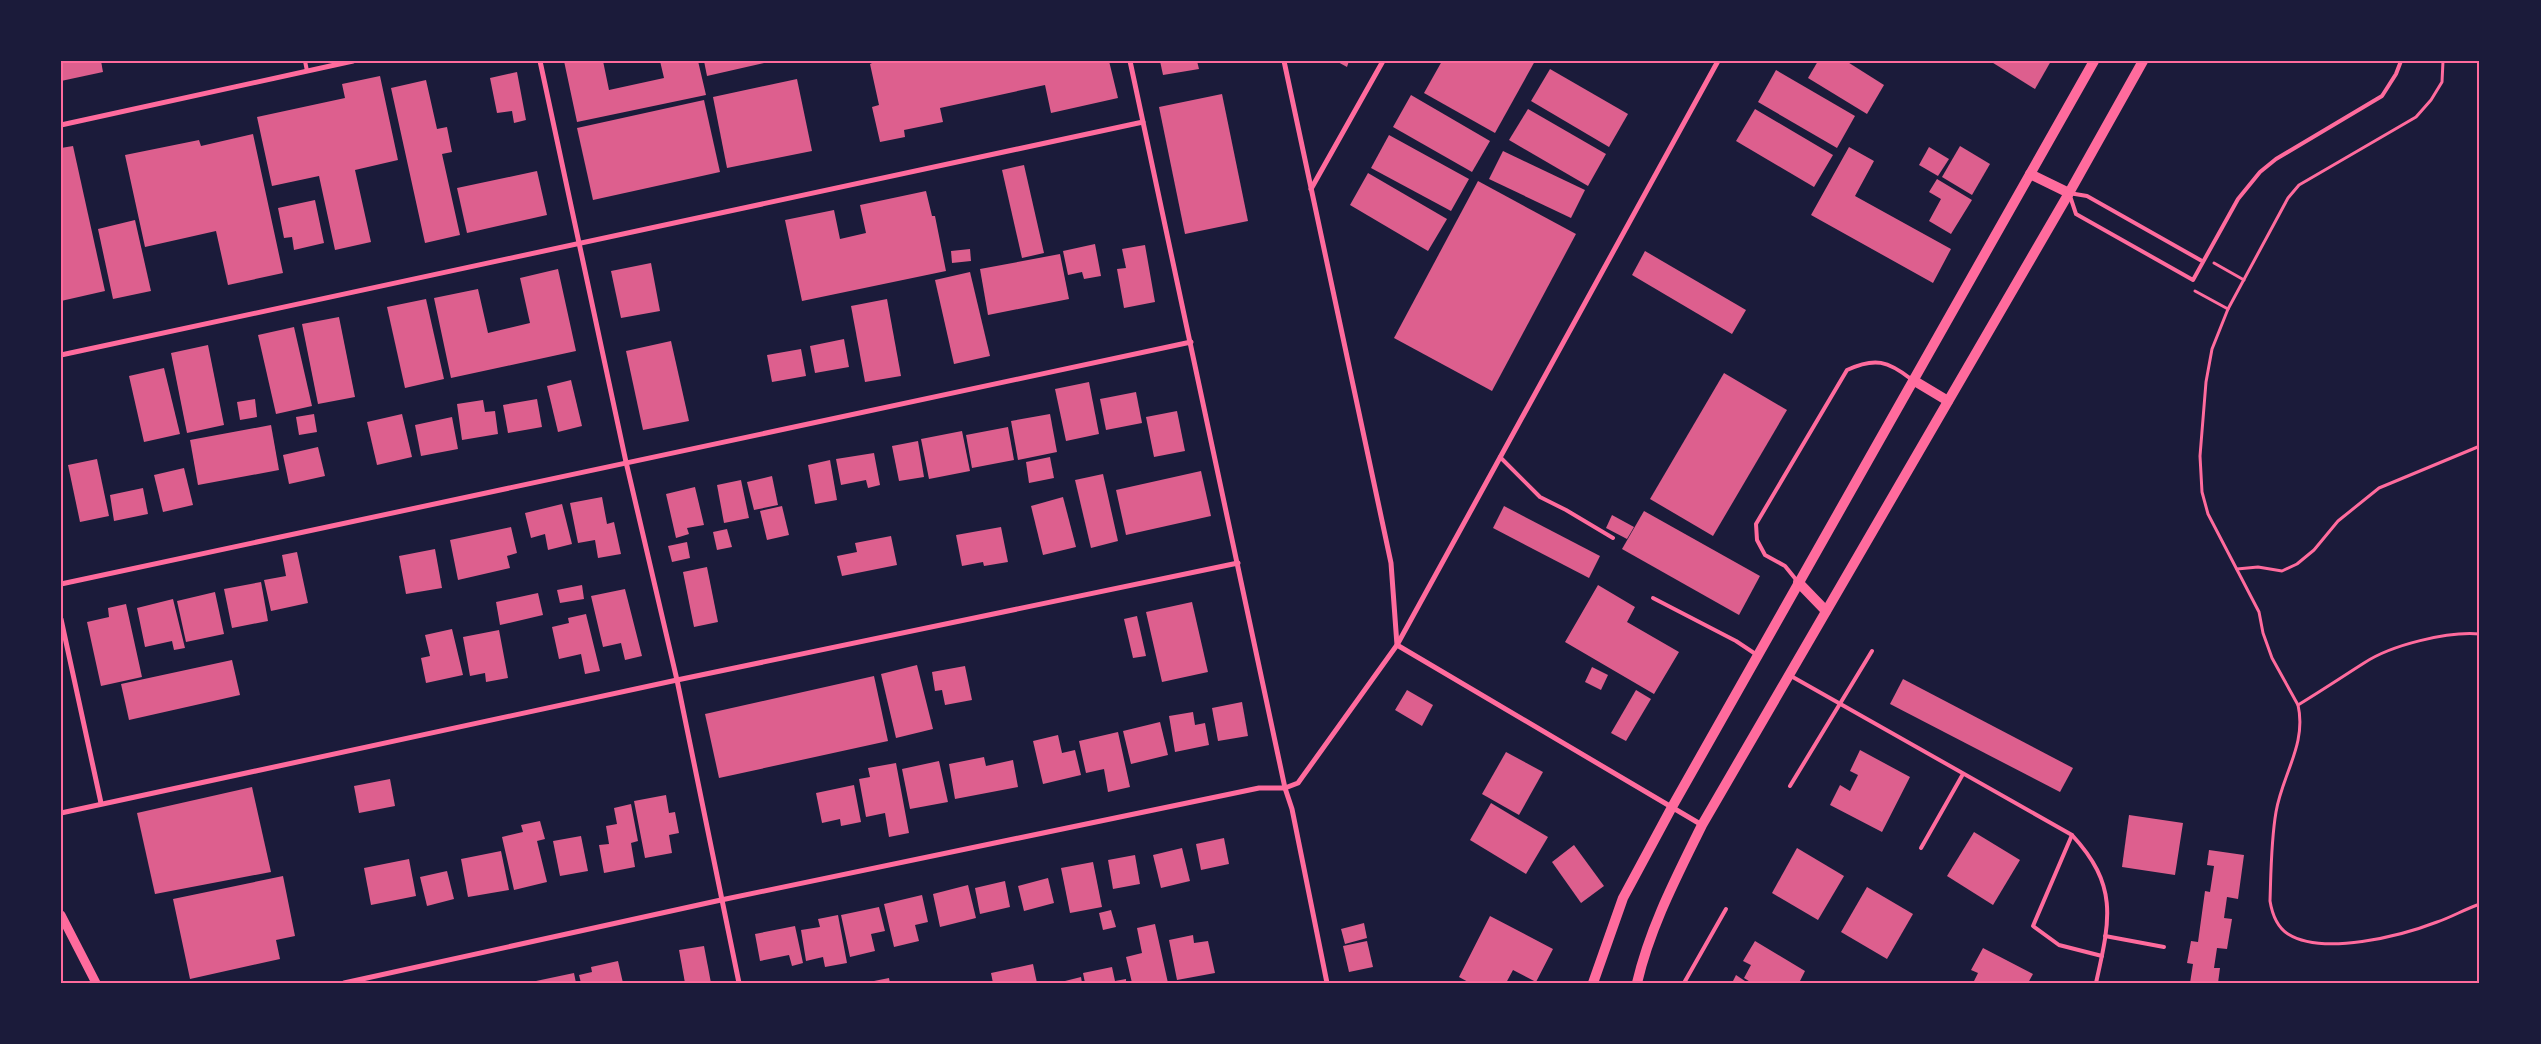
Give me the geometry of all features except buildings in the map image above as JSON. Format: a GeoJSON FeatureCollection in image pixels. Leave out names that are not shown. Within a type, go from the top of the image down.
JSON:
{"type":"FeatureCollection","features":[{"type":"Feature","properties":{"kind":"main road"},"geometry":{"type":"LineString","coordinates":[[1592,983],[1623,898],[1672,807],[2094,61]]}},
{"type":"Feature","properties":{"kind":"main road"},"geometry":{"type":"LineString","coordinates":[[1637,983],[1641,965],[1664,901],[1702,825],[2069,193],[2143,61]]}},
{"type":"Feature","properties":{"kind":"main road"},"geometry":{"type":"LineString","coordinates":[[2030,174],[2069,193]]}},
{"type":"Feature","properties":{"kind":"main road"},"geometry":{"type":"LineString","coordinates":[[1913,380],[1948,401]]}},
{"type":"Feature","properties":{"kind":"main road"},"geometry":{"type":"LineString","coordinates":[[1798,582],[1826,611]]}},
{"type":"Feature","properties":{"kind":"street"},"geometry":{"type":"LineString","coordinates":[[61,125],[353,61]]}},
{"type":"Feature","properties":{"kind":"street"},"geometry":{"type":"LineString","coordinates":[[540,61],[626,462],[677,680],[739,983]]}},
{"type":"Feature","properties":{"kind":"street"},"geometry":{"type":"LineString","coordinates":[[1130,61],[1285,788],[1292,809],[1327,983]]}},
{"type":"Feature","properties":{"kind":"street"},"geometry":{"type":"LineString","coordinates":[[1284,61],[1391,563],[1397,645]]}},
{"type":"Feature","properties":{"kind":"street"},"geometry":{"type":"LineString","coordinates":[[1311,188],[1383,61]]}},
{"type":"Feature","properties":{"kind":"street"},"geometry":{"type":"LineString","coordinates":[[344,983],[721,900],[1259,788],[1285,788],[1298,782],[1397,645],[1718,61]]}},
{"type":"Feature","properties":{"kind":"street"},"geometry":{"type":"LineString","coordinates":[[61,355],[1143,122]]}},
{"type":"Feature","properties":{"kind":"street"},"geometry":{"type":"LineString","coordinates":[[61,584],[1191,342]]}},
{"type":"Feature","properties":{"kind":"street"},"geometry":{"type":"LineString","coordinates":[[61,812],[1238,562]]}},
{"type":"Feature","properties":{"kind":"street"},"geometry":{"type":"LineString","coordinates":[[61,619],[101,803]]}},
{"type":"Feature","properties":{"kind":"street"},"geometry":{"type":"LineString","coordinates":[[1397,645],[1702,825]]}},
{"type":"Feature","properties":{"kind":"street"},"geometry":{"type":"LineString","coordinates":[[61,915],[96,983]]}},
{"type":"Feature","properties":{"kind":"lane"},"geometry":{"type":"LineString","coordinates":[[305,61],[307,71]]}},
{"type":"Feature","properties":{"kind":"lane"},"geometry":{"type":"LineString","coordinates":[[2202,261],[2087,196],[2069,193],[2076,214],[2193,280],[2238,199],[2260,172],[2276,159],[2382,96],[2396,74],[2401,61]]}},
{"type":"Feature","properties":{"kind":"lane"},"geometry":{"type":"LineString","coordinates":[[1798,582],[1785,566],[1765,556],[1757,540],[1756,524],[1847,370],[1864,363],[1880,362],[1897,368],[1913,380]]}},
{"type":"Feature","properties":{"kind":"lane"},"geometry":{"type":"LineString","coordinates":[[1500,457],[1540,497],[1613,538]]}},
{"type":"Feature","properties":{"kind":"lane"},"geometry":{"type":"LineString","coordinates":[[1652,598],[1736,641],[1757,654]]}},
{"type":"Feature","properties":{"kind":"lane"},"geometry":{"type":"LineString","coordinates":[[1790,786],[1872,651]]}},
{"type":"Feature","properties":{"kind":"lane"},"geometry":{"type":"LineString","coordinates":[[1789,675],[2072,835],[2088,851],[2098,869],[2106,892],[2109,912],[2096,983]]}},
{"type":"Feature","properties":{"kind":"lane"},"geometry":{"type":"LineString","coordinates":[[1921,848],[1963,774]]}},
{"type":"Feature","properties":{"kind":"lane"},"geometry":{"type":"LineString","coordinates":[[2072,835],[2033,926],[2059,945],[2102,956]]}},
{"type":"Feature","properties":{"kind":"lane"},"geometry":{"type":"LineString","coordinates":[[1684,983],[1726,909]]}},
{"type":"Feature","properties":{"kind":"lane"},"geometry":{"type":"LineString","coordinates":[[2105,936],[2164,947]]}},
{"type":"Feature","properties":{"kind":"path"},"geometry":{"type":"LineString","coordinates":[[2443,61],[2442,82],[2431,100],[2416,117],[2294,189],[2228,309],[2212,349],[2206,382],[2200,456],[2202,492],[2208,514],[2259,612],[2272,658],[2298,704],[2301,727],[2298,746],[2276,812],[2271,872],[2272,913],[2286,933],[2300,940],[2321,943],[2355,941],[2400,934],[2438,922],[2480,904]]}},
{"type":"Feature","properties":{"kind":"path"},"geometry":{"type":"LineString","coordinates":[[2237,569],[2258,567],[2282,571],[2297,564],[2314,550],[2338,521],[2379,488],[2480,446]]}},
{"type":"Feature","properties":{"kind":"path"},"geometry":{"type":"LineString","coordinates":[[2298,704],[2347,676],[2365,662],[2394,650],[2444,635],[2461,632],[2480,634]]}}]}
